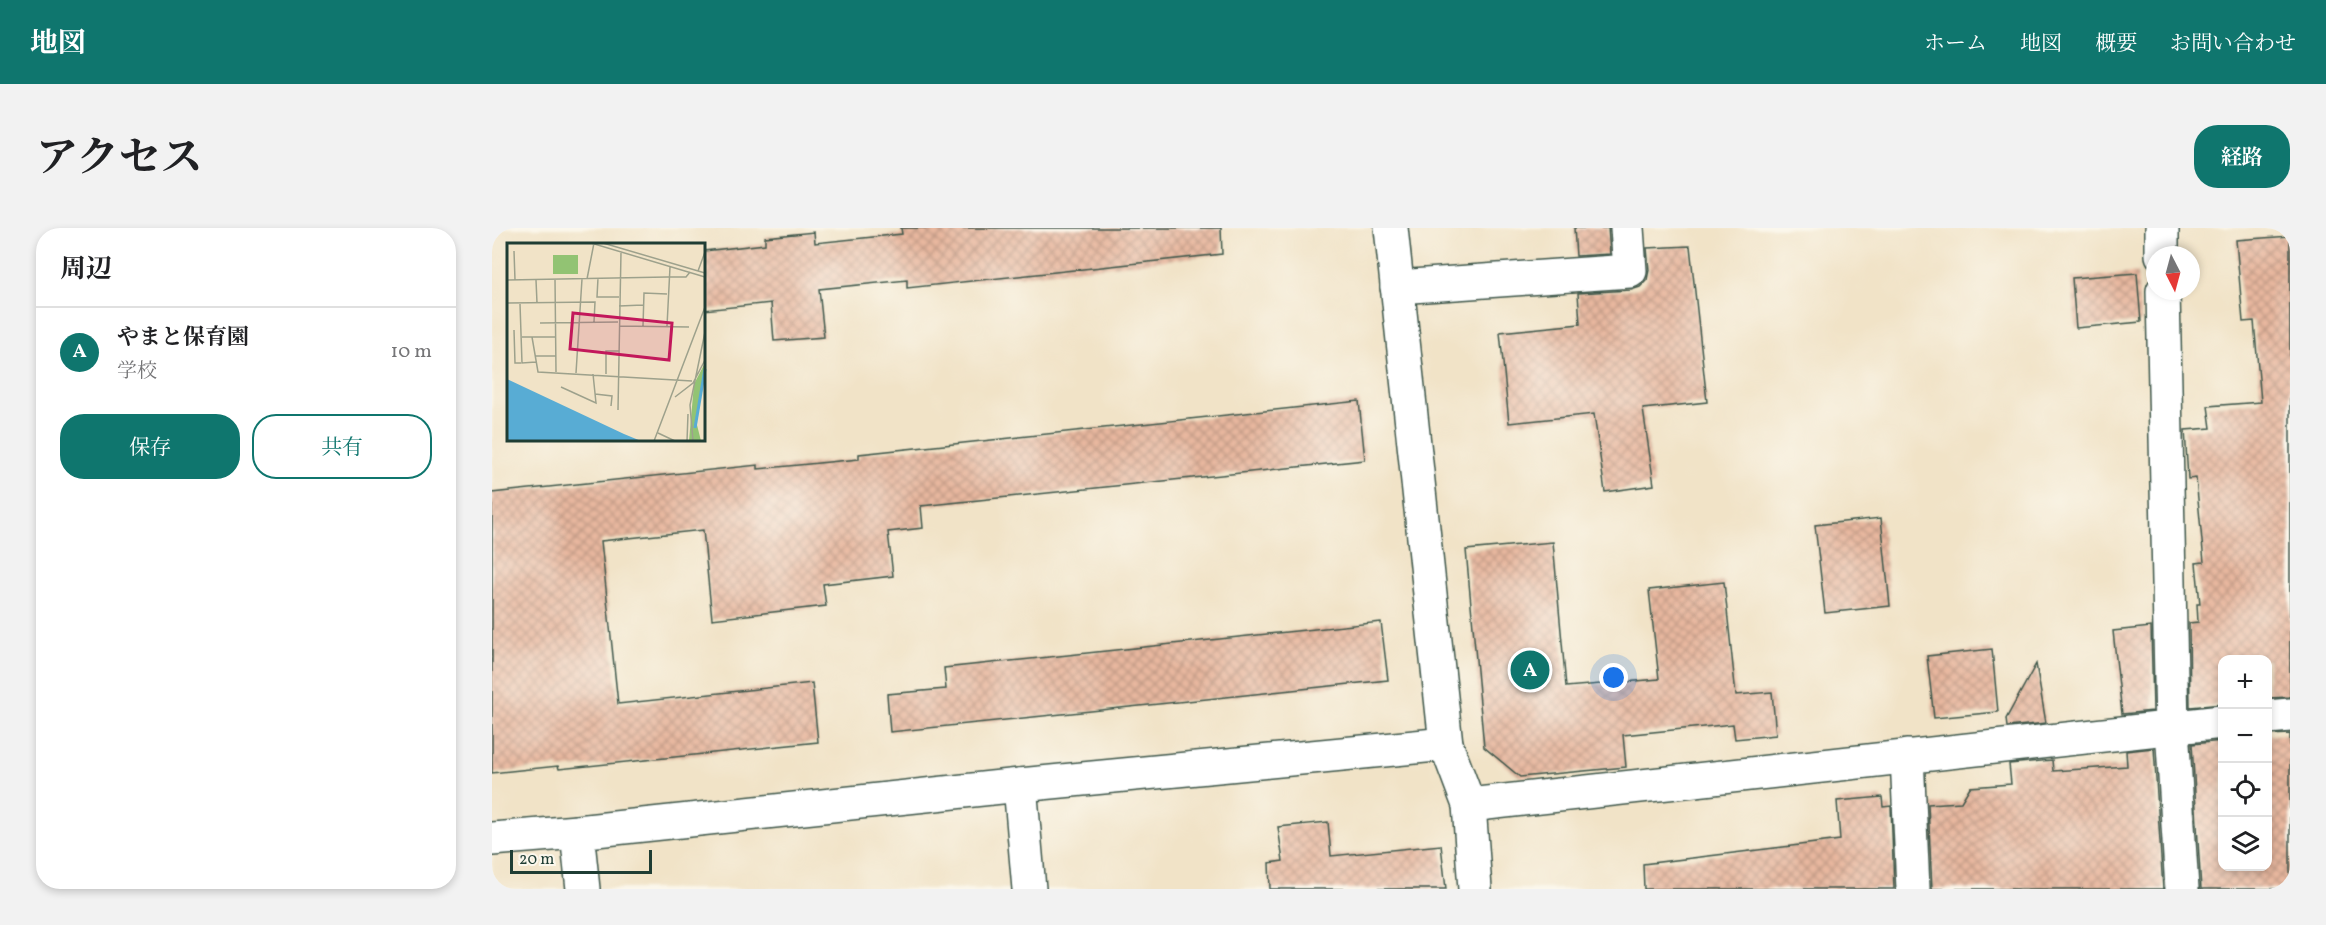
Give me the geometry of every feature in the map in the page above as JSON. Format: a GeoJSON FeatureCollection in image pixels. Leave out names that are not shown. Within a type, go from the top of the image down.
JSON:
{"type":"FeatureCollection","features":[{"type":"Feature","properties":{"kind":"street"},"geometry":{"type":"LineString","coordinates":[[1391,228],[1446,744],[1469,805],[1475,889]]}},
{"type":"Feature","properties":{"kind":"street"},"geometry":{"type":"LineString","coordinates":[[1397,287],[1630,271],[1627,228]]}},
{"type":"Feature","properties":{"kind":"street"},"geometry":{"type":"LineString","coordinates":[[2162,228],[2162,246]]}},
{"type":"Feature","properties":{"kind":"street"},"geometry":{"type":"LineString","coordinates":[[2163,300],[2172,728],[2182,889]]}},
{"type":"Feature","properties":{"kind":"street"},"geometry":{"type":"LineString","coordinates":[[2272,717],[2290,715]]}},
{"type":"Feature","properties":{"kind":"street"},"geometry":{"type":"LineString","coordinates":[[1469,805],[2218,723]]}},
{"type":"Feature","properties":{"kind":"street"},"geometry":{"type":"LineString","coordinates":[[492,839],[1446,744]]}},
{"type":"Feature","properties":{"kind":"street"},"geometry":{"type":"LineString","coordinates":[[1907,756],[1913,889]]}},
{"type":"Feature","properties":{"kind":"street"},"geometry":{"type":"LineString","coordinates":[[1020,785],[1029,889]]}},
{"type":"Feature","properties":{"kind":"street"},"geometry":{"type":"LineString","coordinates":[[577,832],[584,889]]}},
{"type":"Feature","properties":{"kind":"building"},"geometry":{"type":"Polygon","coordinates":[[[901,228],[1221,228],[1222,254],[907,288],[907,280],[819,289],[824,337],[774,341],[771,303],[705,310],[705,251],[765,244],[765,237],[814,232],[815,243],[902,234],[901,228]]]}},
{"type":"Feature","properties":{"kind":"building"},"geometry":{"type":"Polygon","coordinates":[[[1574,228],[1608,228],[1610,254],[1576,256],[1574,228]]]}},
{"type":"Feature","properties":{"kind":"building"},"geometry":{"type":"Polygon","coordinates":[[[2290,236],[2290,697],[2272,698],[2272,655],[2218,655],[2218,704],[2190,707],[2189,623],[2198,622],[2197,604],[2200,604],[2196,563],[2204,562],[2196,478],[2188,479],[2185,430],[2211,428],[2208,406],[2261,402],[2254,321],[2243,322],[2236,240],[2290,236]]]}},
{"type":"Feature","properties":{"kind":"building"},"geometry":{"type":"Polygon","coordinates":[[[1690,246],[1707,402],[1643,409],[1654,485],[1605,492],[1594,414],[1509,423],[1500,332],[1580,324],[1578,293],[1631,290],[1640,287],[1647,280],[1649,270],[1647,248],[1690,246]]]}},
{"type":"Feature","properties":{"kind":"building"},"geometry":{"type":"Polygon","coordinates":[[[2137,273],[2141,322],[2076,328],[2072,278],[2137,273]]]}},
{"type":"Feature","properties":{"kind":"building"},"geometry":{"type":"Polygon","coordinates":[[[1359,401],[1365,460],[921,506],[923,528],[888,532],[893,576],[823,584],[826,606],[712,619],[703,530],[601,541],[618,704],[812,683],[818,742],[559,769],[558,766],[492,773],[492,493],[758,465],[758,469],[859,459],[859,454],[1359,401]]]}},
{"type":"Feature","properties":{"kind":"building"},"geometry":{"type":"Polygon","coordinates":[[[1881,518],[1890,606],[1825,613],[1815,525],[1881,518]]]}},
{"type":"Feature","properties":{"kind":"building"},"geometry":{"type":"Polygon","coordinates":[[[1553,542],[1566,687],[1659,679],[1649,590],[1724,582],[1736,695],[1772,692],[1776,735],[1735,739],[1733,724],[1623,735],[1626,767],[1520,777],[1484,747],[1466,550],[1553,542]]]}},
{"type":"Feature","properties":{"kind":"building"},"geometry":{"type":"Polygon","coordinates":[[[1381,622],[1388,680],[890,732],[887,694],[946,689],[944,668],[1381,622]]]}},
{"type":"Feature","properties":{"kind":"building"},"geometry":{"type":"Polygon","coordinates":[[[2151,627],[2153,711],[2122,714],[2113,631],[2151,627]]]}},
{"type":"Feature","properties":{"kind":"building"},"geometry":{"type":"Polygon","coordinates":[[[1992,649],[1998,712],[1934,718],[1927,656],[1992,649]]]}},
{"type":"Feature","properties":{"kind":"building"},"geometry":{"type":"Polygon","coordinates":[[[2036,664],[2046,723],[2007,727],[2006,719],[2036,664]]]}},
{"type":"Feature","properties":{"kind":"building"},"geometry":{"type":"Polygon","coordinates":[[[2290,734],[2290,889],[2201,889],[2192,744],[2218,741],[2218,871],[2272,871],[2272,735],[2290,734]]]}},
{"type":"Feature","properties":{"kind":"building"},"geometry":{"type":"Polygon","coordinates":[[[2154,748],[2163,889],[1932,889],[1928,804],[1961,802],[1970,787],[2011,784],[2009,764],[2052,760],[2053,771],[2127,766],[2126,751],[2154,748]]]}},
{"type":"Feature","properties":{"kind":"building"},"geometry":{"type":"Polygon","coordinates":[[[1882,797],[1883,807],[1891,806],[1894,889],[1644,889],[1643,864],[1840,840],[1837,801],[1882,797]]]}},
{"type":"Feature","properties":{"kind":"building"},"geometry":{"type":"Polygon","coordinates":[[[1328,822],[1331,856],[1441,845],[1446,889],[1270,889],[1269,863],[1283,861],[1278,827],[1328,822]]]}},
{"type":"Feature","properties":{"kind":"place","name":"やまと保育園"},"geometry":{"type":"Point","coordinates":[1530,670]}}]}
